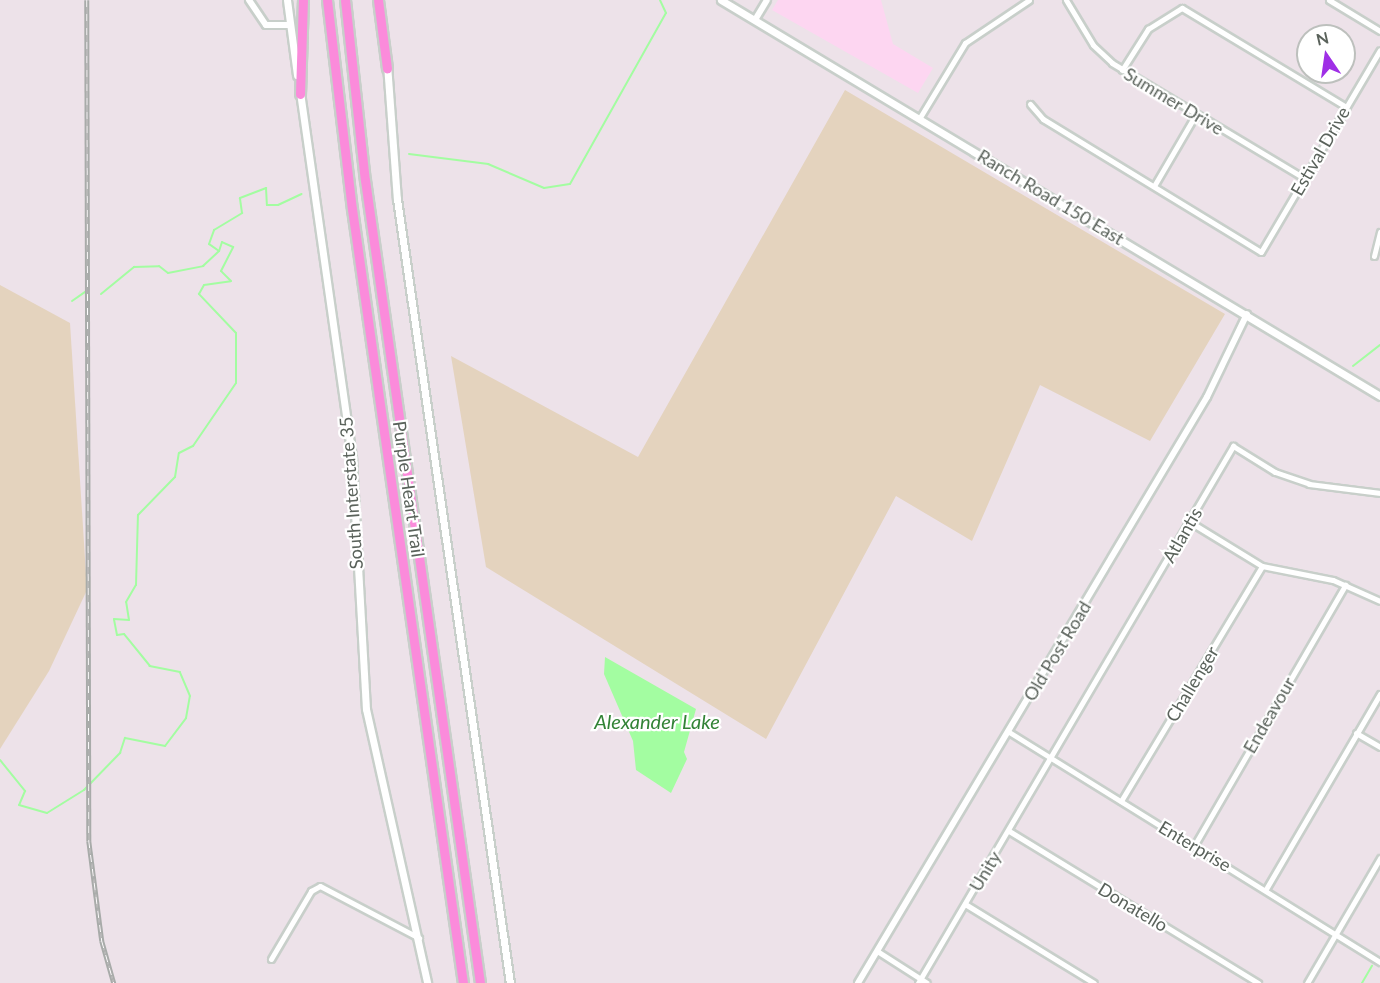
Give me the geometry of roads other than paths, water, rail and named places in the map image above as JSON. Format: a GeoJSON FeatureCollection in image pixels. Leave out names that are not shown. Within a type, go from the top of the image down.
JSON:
{"type":"FeatureCollection","features":[{"type":"Feature","properties":{"kind":"highway"},"geometry":{"type":"LineString","coordinates":[[300,94],[303,0]]}},
{"type":"Feature","properties":{"kind":"highway","name":"Purple Heart Trail"},"geometry":{"type":"LineString","coordinates":[[327,0],[352,209],[464,983]]}},
{"type":"Feature","properties":{"kind":"highway","name":"Purple Heart Trail"},"geometry":{"type":"LineString","coordinates":[[345,0],[364,180],[480,983]]}},
{"type":"Feature","properties":{"kind":"highway"},"geometry":{"type":"LineString","coordinates":[[378,0],[387,68]]}},
{"type":"Feature","properties":{"kind":"main road","name":"South Interstate 35"},"geometry":{"type":"LineString","coordinates":[[287,0],[352,459],[366,709],[420,938],[427,983]]}},
{"type":"Feature","properties":{"kind":"main road"},"geometry":{"type":"LineString","coordinates":[[383,0],[397,199],[510,983]]}},
{"type":"Feature","properties":{"kind":"main road","name":"Ranch Road 150 East"},"geometry":{"type":"LineString","coordinates":[[721,0],[1380,396]]}},
{"type":"Feature","properties":{"kind":"street"},"geometry":{"type":"LineString","coordinates":[[249,0],[266,25],[290,25]]}},
{"type":"Feature","properties":{"kind":"street"},"geometry":{"type":"LineString","coordinates":[[755,20],[767,0]]}},
{"type":"Feature","properties":{"kind":"street"},"geometry":{"type":"LineString","coordinates":[[919,119],[965,43],[1029,0]]}},
{"type":"Feature","properties":{"kind":"street","name":"Summer Drive"},"geometry":{"type":"LineString","coordinates":[[1066,0],[1093,45],[1122,70],[1304,178]]}},
{"type":"Feature","properties":{"kind":"street"},"geometry":{"type":"LineString","coordinates":[[1329,0],[1380,31]]}},
{"type":"Feature","properties":{"kind":"street"},"geometry":{"type":"LineString","coordinates":[[1122,70],[1148,29],[1182,8],[1346,107]]}},
{"type":"Feature","properties":{"kind":"street","name":"Estival Drive"},"geometry":{"type":"LineString","coordinates":[[1154,186],[1261,252],[1380,50]]}},
{"type":"Feature","properties":{"kind":"street"},"geometry":{"type":"LineString","coordinates":[[1030,104],[1043,119],[1154,186],[1196,114]]}},
{"type":"Feature","properties":{"kind":"street"},"geometry":{"type":"LineString","coordinates":[[1374,256],[1380,232]]}},
{"type":"Feature","properties":{"kind":"street","name":"Old Post Road"},"geometry":{"type":"LineString","coordinates":[[858,983],[1207,397],[1247,314]]}},
{"type":"Feature","properties":{"kind":"street","name":"Atlantis"},"geometry":{"type":"LineString","coordinates":[[1050,757],[1233,446],[1275,472],[1309,484],[1380,493]]}},
{"type":"Feature","properties":{"kind":"street"},"geometry":{"type":"LineString","coordinates":[[1190,522],[1262,566],[1346,585],[1380,602]]}},
{"type":"Feature","properties":{"kind":"street","name":"Challenger"},"geometry":{"type":"LineString","coordinates":[[1121,801],[1262,566]]}},
{"type":"Feature","properties":{"kind":"street","name":"Endeavour"},"geometry":{"type":"LineString","coordinates":[[1194,846],[1346,585]]}},
{"type":"Feature","properties":{"kind":"street"},"geometry":{"type":"LineString","coordinates":[[1266,889],[1380,694]]}},
{"type":"Feature","properties":{"kind":"street","name":"Enterprise"},"geometry":{"type":"LineString","coordinates":[[1009,732],[1266,889],[1380,962]]}},
{"type":"Feature","properties":{"kind":"street"},"geometry":{"type":"LineString","coordinates":[[1356,733],[1380,747]]}},
{"type":"Feature","properties":{"kind":"street","name":"Unity"},"geometry":{"type":"LineString","coordinates":[[919,981],[1009,831],[1050,757]]}},
{"type":"Feature","properties":{"kind":"street","name":"Donatello"},"geometry":{"type":"LineString","coordinates":[[1009,831],[1258,983]]}},
{"type":"Feature","properties":{"kind":"street"},"geometry":{"type":"LineString","coordinates":[[1307,983],[1380,858]]}},
{"type":"Feature","properties":{"kind":"street"},"geometry":{"type":"LineString","coordinates":[[271,958],[311,891],[320,886],[409,938],[420,938]]}},
{"type":"Feature","properties":{"kind":"street"},"geometry":{"type":"LineString","coordinates":[[965,904],[1094,983]]}},
{"type":"Feature","properties":{"kind":"street"},"geometry":{"type":"LineString","coordinates":[[877,951],[919,981],[927,983]]}},
{"type":"Feature","properties":{"kind":"water","name":"Alexander Lake"},"geometry":{"type":"Polygon","coordinates":[[[605,657],[696,709],[684,752],[687,759],[671,793],[636,770],[633,741],[604,674],[605,657]]]}},
{"type":"Feature","properties":{"kind":"waterway"},"geometry":{"type":"LineString","coordinates":[[409,154],[488,164],[544,188],[570,184],[666,13],[660,0]]}},
{"type":"Feature","properties":{"kind":"waterway"},"geometry":{"type":"LineString","coordinates":[[101,294],[134,267],[159,266],[168,273],[203,266],[219,251],[209,244],[214,230],[242,213],[240,198],[266,188],[267,205],[278,205],[302,194]]}},
{"type":"Feature","properties":{"kind":"waterway"},"geometry":{"type":"LineString","coordinates":[[0,760],[25,791],[19,805],[47,813],[84,790],[120,753],[125,738],[165,746],[186,718],[190,696],[180,672],[150,666],[124,634],[117,635],[114,619],[129,620],[126,602],[136,585],[138,515],[175,477],[179,453],[193,446],[236,383],[236,333],[199,294],[204,285],[231,281],[221,271],[233,247],[222,242],[219,251]]}},
{"type":"Feature","properties":{"kind":"waterway"},"geometry":{"type":"LineString","coordinates":[[72,301],[85,292]]}},
{"type":"Feature","properties":{"kind":"waterway"},"geometry":{"type":"LineString","coordinates":[[1353,366],[1380,345]]}},
{"type":"Feature","properties":{"kind":"waterway"},"geometry":{"type":"LineString","coordinates":[[1362,983],[1372,966]]}},
{"type":"Feature","properties":{"kind":"railway"},"geometry":{"type":"LineString","coordinates":[[87,0],[89,841],[102,941],[114,983]]}}]}
